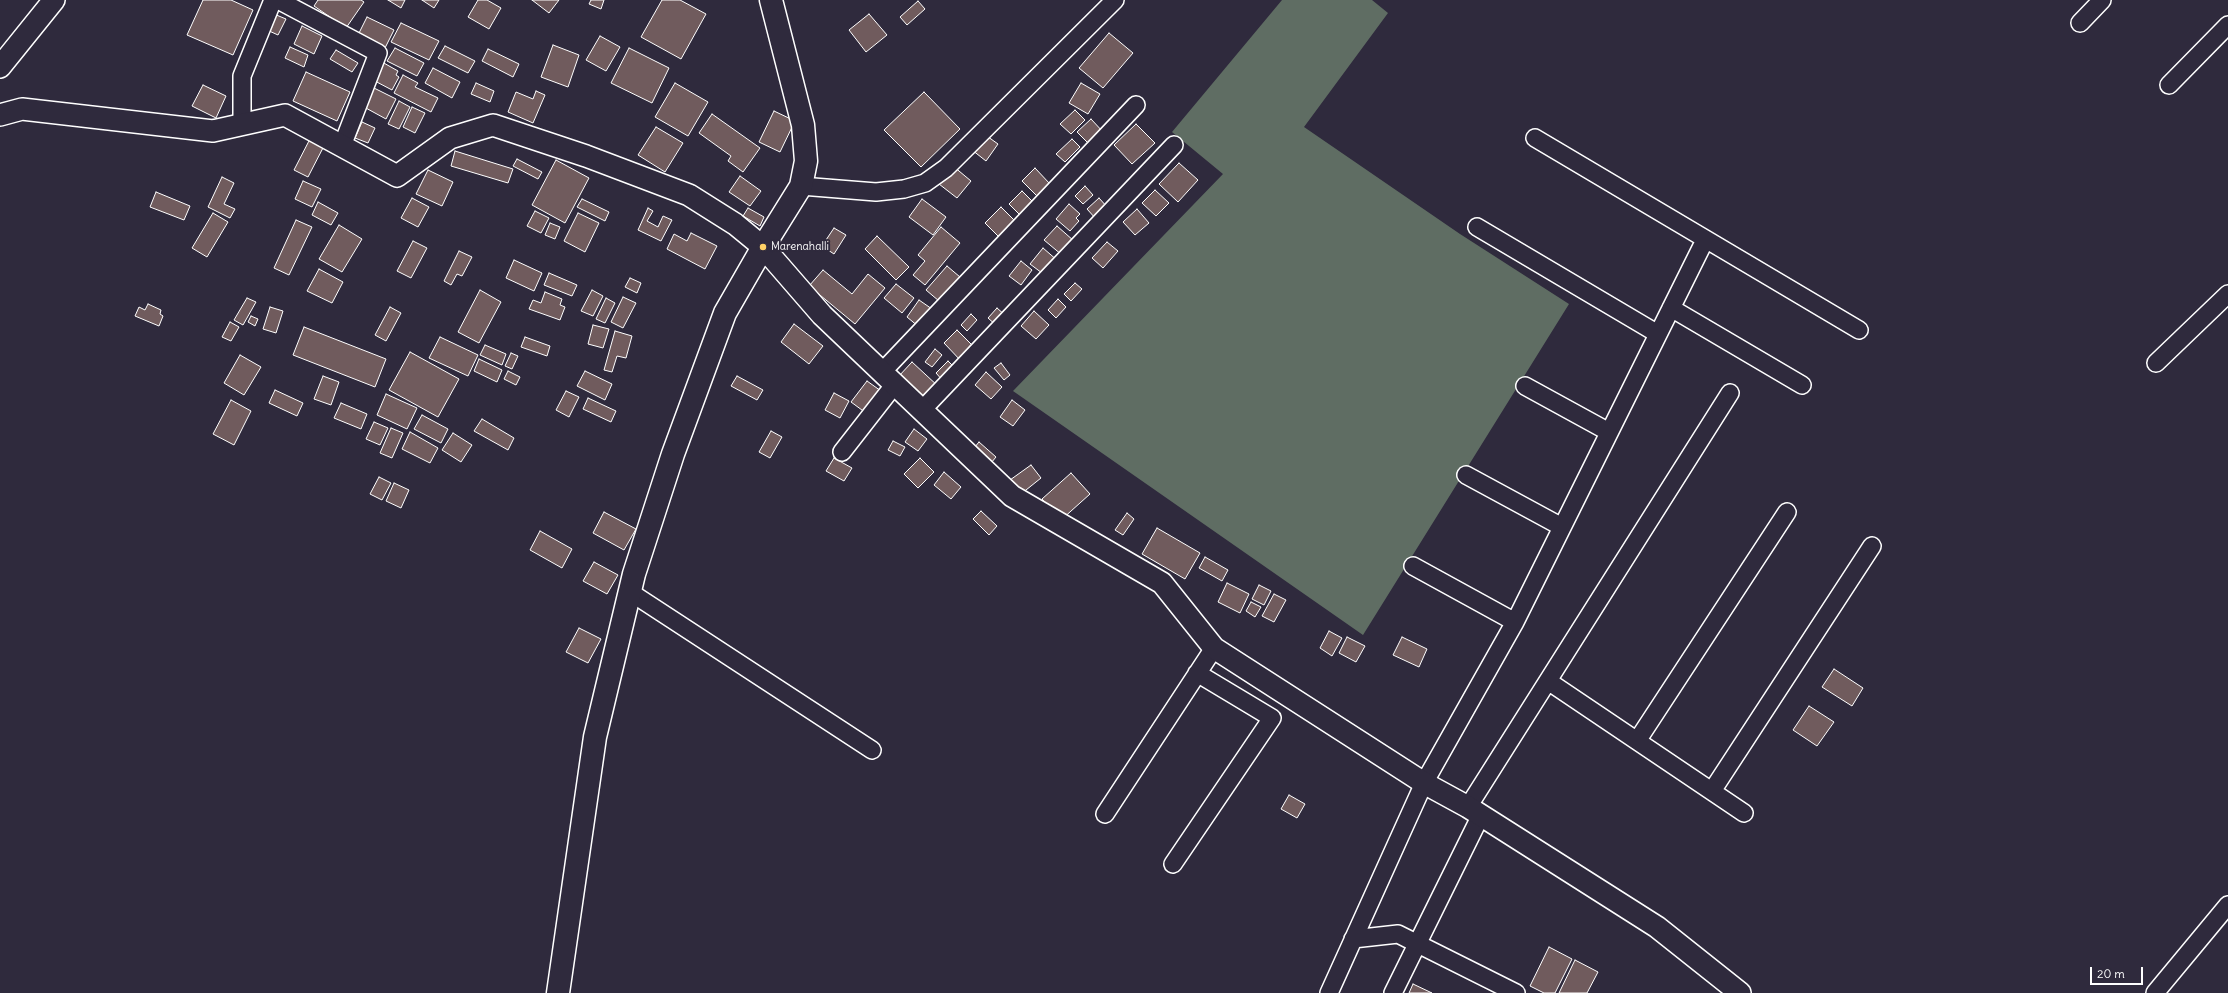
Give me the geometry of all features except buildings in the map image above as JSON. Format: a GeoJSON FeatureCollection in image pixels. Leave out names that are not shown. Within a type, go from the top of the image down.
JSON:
{"type":"FeatureCollection","features":[{"type":"Feature","properties":{"kind":"main road"},"geometry":{"type":"LineString","coordinates":[[558,993],[595,737],[630,592],[674,454],[726,313],[763,247],[801,186],[806,161],[803,125],[771,0]]}},
{"type":"Feature","properties":{"kind":"street"},"geometry":{"type":"LineString","coordinates":[[0,67],[54,0]]}},
{"type":"Feature","properties":{"kind":"street"},"geometry":{"type":"LineString","coordinates":[[242,124],[242,76],[273,0]]}},
{"type":"Feature","properties":{"kind":"street"},"geometry":{"type":"LineString","coordinates":[[278,0],[378,52],[342,146]]}},
{"type":"Feature","properties":{"kind":"street"},"geometry":{"type":"LineString","coordinates":[[801,186],[876,192],[904,189],[924,183],[946,168],[1115,0]]}},
{"type":"Feature","properties":{"kind":"street"},"geometry":{"type":"LineString","coordinates":[[2080,23],[2102,0]]}},
{"type":"Feature","properties":{"kind":"street"},"geometry":{"type":"LineString","coordinates":[[2169,85],[2228,24]]}},
{"type":"Feature","properties":{"kind":"street"},"geometry":{"type":"LineString","coordinates":[[842,452],[888,378],[1136,105]]}},
{"type":"Feature","properties":{"kind":"street"},"geometry":{"type":"LineString","coordinates":[[0,115],[22,109],[213,131],[285,115],[396,176],[450,138],[493,125],[586,156],[688,195],[735,224],[763,247],[822,315],[1012,496],[1162,583],[1214,648],[1424,783],[1475,811],[1657,926],[1740,993]]}},
{"type":"Feature","properties":{"kind":"street"},"geometry":{"type":"LineString","coordinates":[[1535,138],[1859,330]]}},
{"type":"Feature","properties":{"kind":"street"},"geometry":{"type":"LineString","coordinates":[[922,410],[1174,144]]}},
{"type":"Feature","properties":{"kind":"street"},"geometry":{"type":"LineString","coordinates":[[1477,227],[1658,334]]}},
{"type":"Feature","properties":{"kind":"street"},"geometry":{"type":"LineString","coordinates":[[1329,993],[1424,783],[1515,622],[1705,240]]}},
{"type":"Feature","properties":{"kind":"street"},"geometry":{"type":"LineString","coordinates":[[2156,363],[2228,294]]}},
{"type":"Feature","properties":{"kind":"street"},"geometry":{"type":"LineString","coordinates":[[1671,308],[1802,385]]}},
{"type":"Feature","properties":{"kind":"street"},"geometry":{"type":"LineString","coordinates":[[1525,386],[1609,432]]}},
{"type":"Feature","properties":{"kind":"street"},"geometry":{"type":"LineString","coordinates":[[1393,993],[1417,943],[1475,811],[1548,681],[1730,393]]}},
{"type":"Feature","properties":{"kind":"street"},"geometry":{"type":"LineString","coordinates":[[1466,475],[1562,527]]}},
{"type":"Feature","properties":{"kind":"street"},"geometry":{"type":"LineString","coordinates":[[1637,741],[1787,512]]}},
{"type":"Feature","properties":{"kind":"street"},"geometry":{"type":"LineString","coordinates":[[1712,791],[1872,546]]}},
{"type":"Feature","properties":{"kind":"street"},"geometry":{"type":"LineString","coordinates":[[1414,566],[1515,622]]}},
{"type":"Feature","properties":{"kind":"street"},"geometry":{"type":"LineString","coordinates":[[630,592],[872,750]]}},
{"type":"Feature","properties":{"kind":"street"},"geometry":{"type":"LineString","coordinates":[[1105,814],[1214,648]]}},
{"type":"Feature","properties":{"kind":"street"},"geometry":{"type":"LineString","coordinates":[[1173,864],[1272,718],[1197,673]]}},
{"type":"Feature","properties":{"kind":"street"},"geometry":{"type":"LineString","coordinates":[[1548,681],[1744,813]]}},
{"type":"Feature","properties":{"kind":"street"},"geometry":{"type":"LineString","coordinates":[[2155,993],[2228,905]]}},
{"type":"Feature","properties":{"kind":"street"},"geometry":{"type":"LineString","coordinates":[[1353,939],[1398,934],[1514,992]]}},
{"type":"Feature","properties":{"kind":"green space"},"geometry":{"type":"Polygon","coordinates":[[[1282,0],[1372,0],[1388,13],[1304,127],[1460,234],[1569,304],[1363,635],[1013,391],[1223,174],[1172,132],[1282,0]]]}},
{"type":"Feature","properties":{"kind":"place","name":"Marenahalli"},"geometry":{"type":"Point","coordinates":[763,247]}}]}
